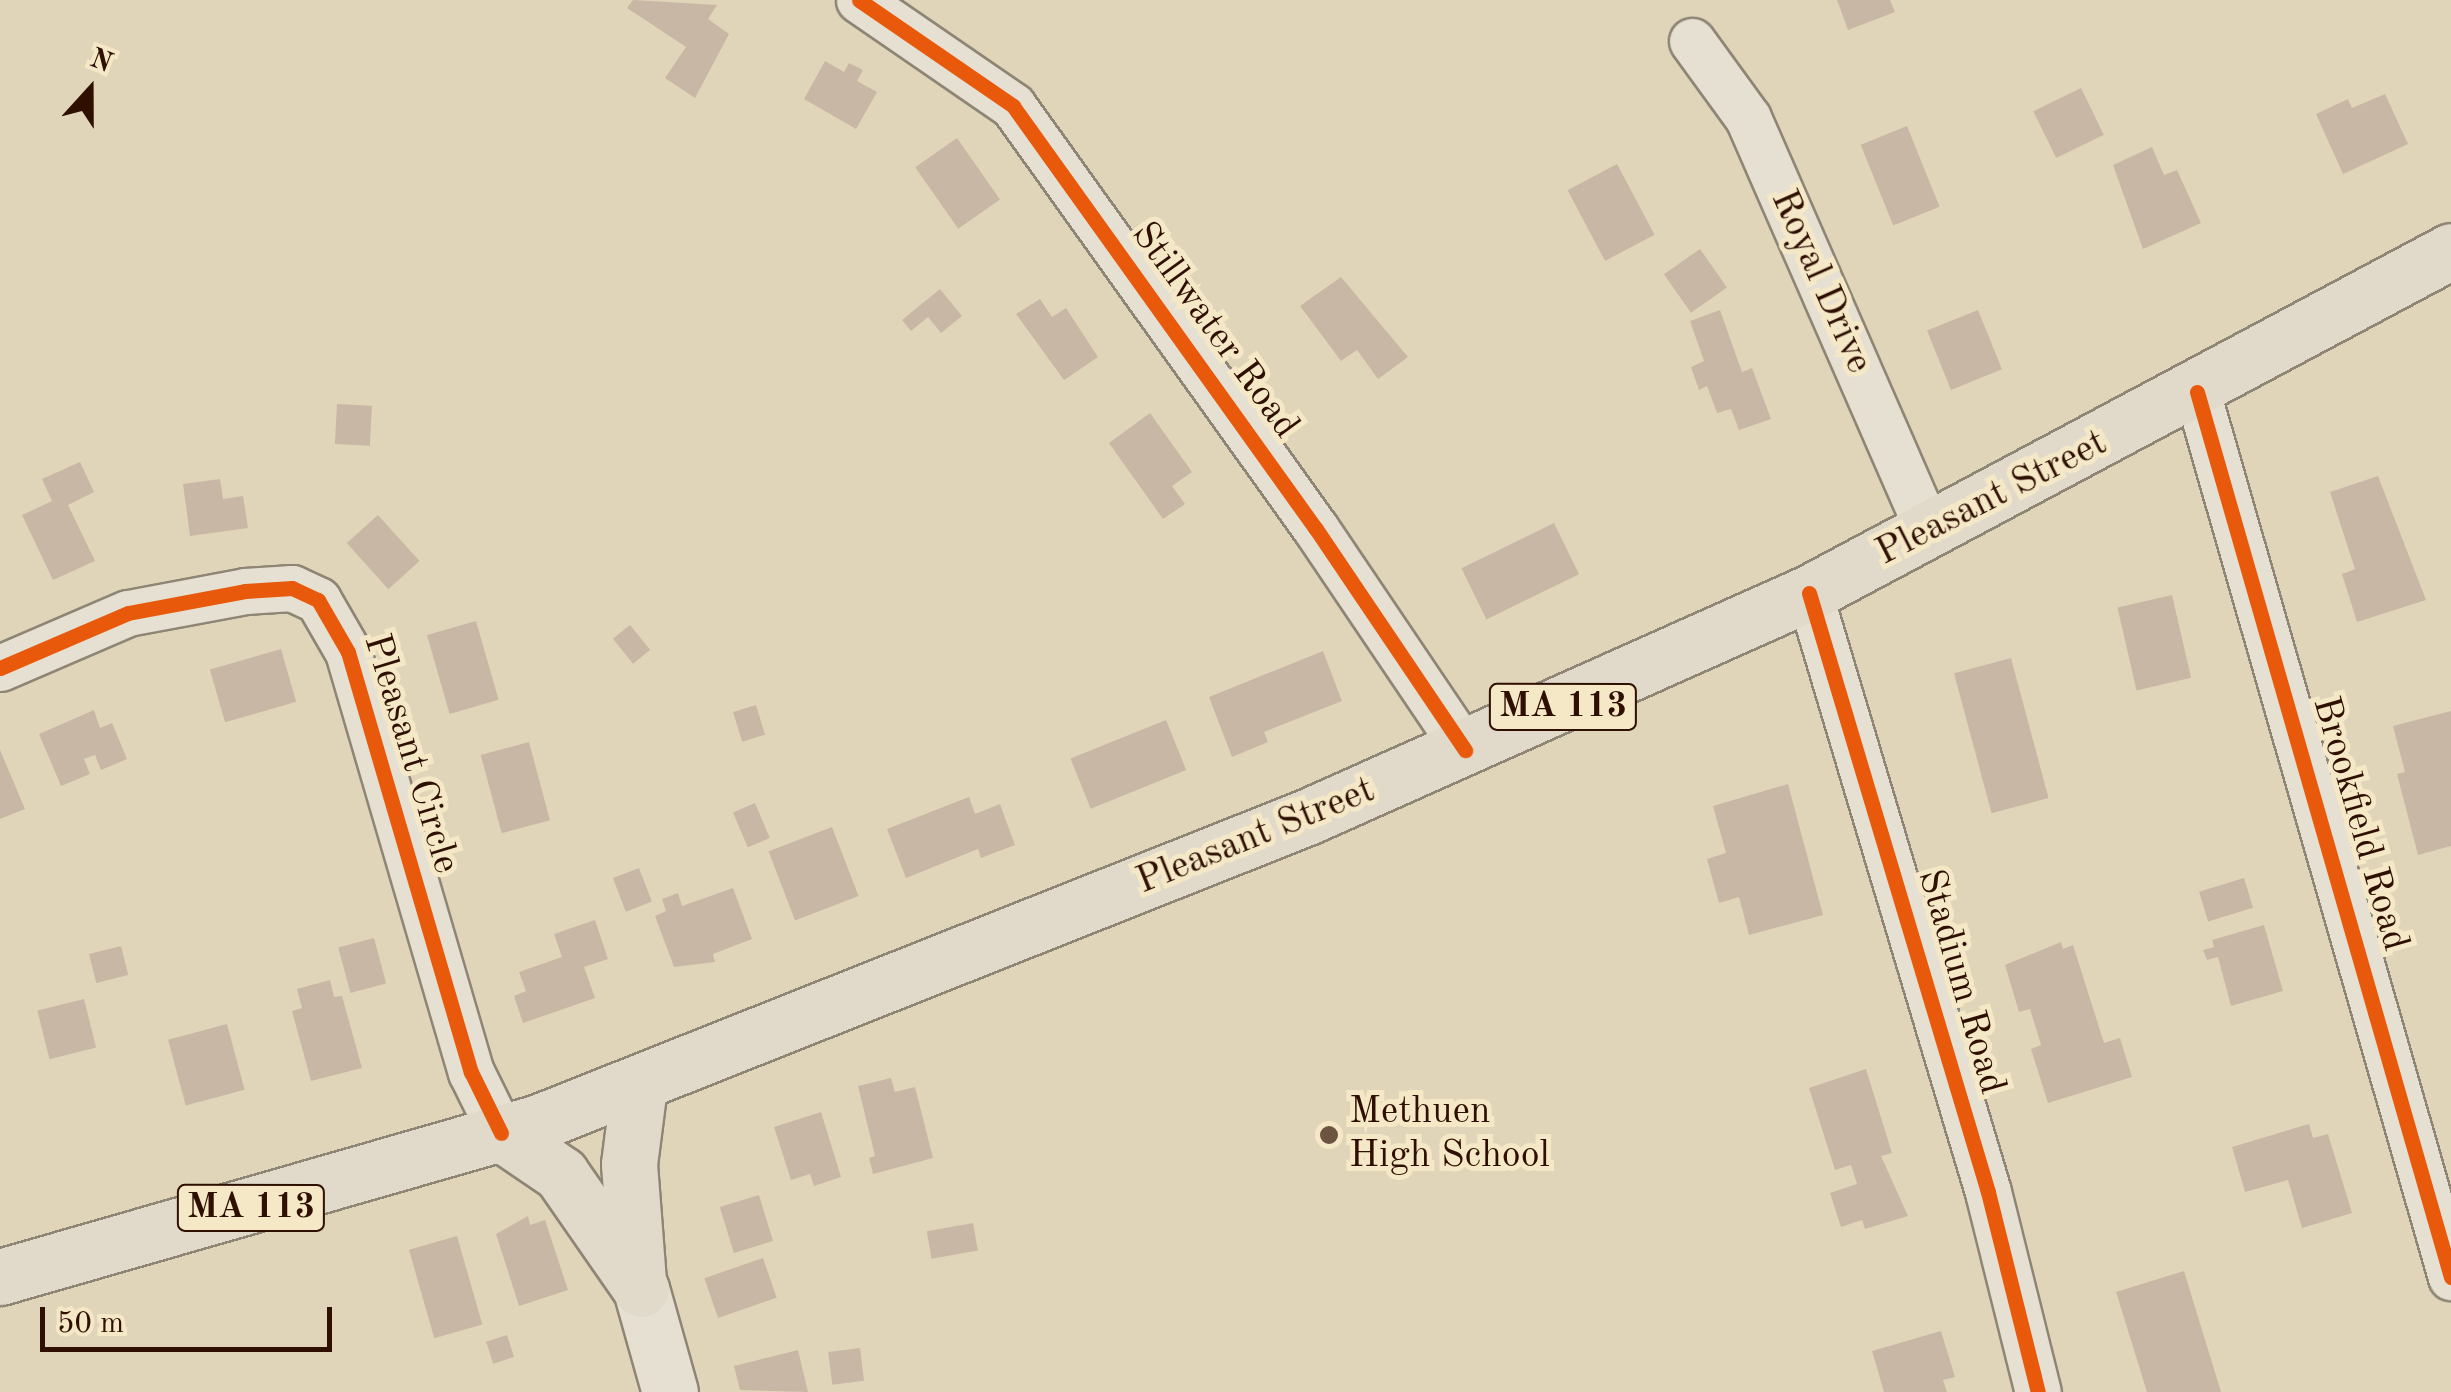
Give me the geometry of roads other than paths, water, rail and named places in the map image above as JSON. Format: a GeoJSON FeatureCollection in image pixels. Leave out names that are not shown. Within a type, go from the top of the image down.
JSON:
{"type":"FeatureCollection","features":[{"type":"Feature","properties":{"kind":"main road","name":"Pleasant Street"},"geometry":{"type":"LineString","coordinates":[[0,1277],[501,1133],[639,1086],[1464,750],[1809,593],[2198,392],[2451,251]]}},
{"type":"Feature","properties":{"kind":"main road"},"geometry":{"type":"LineString","coordinates":[[639,1086],[630,1164],[640,1288]]}},
{"type":"Feature","properties":{"kind":"main road"},"geometry":{"type":"LineString","coordinates":[[501,1133],[561,1174],[640,1288]]}},
{"type":"Feature","properties":{"kind":"street","name":"Stillwater Road"},"geometry":{"type":"LineString","coordinates":[[859,0],[1013,106],[1316,529],[1464,750]]}},
{"type":"Feature","properties":{"kind":"street","name":"Royal Drive"},"geometry":{"type":"LineString","coordinates":[[1692,41],[1748,118],[1929,532]]}},
{"type":"Feature","properties":{"kind":"street","name":"Brookfield Road"},"geometry":{"type":"LineString","coordinates":[[2198,392],[2451,1277]]}},
{"type":"Feature","properties":{"kind":"street","name":"Pleasant Circle"},"geometry":{"type":"LineString","coordinates":[[0,668],[128,613],[245,591],[292,588],[318,600],[348,652],[471,1072],[501,1133]]}},
{"type":"Feature","properties":{"kind":"street","name":"Stadium Road"},"geometry":{"type":"LineString","coordinates":[[1809,593],[1988,1192],[2038,1392]]}},
{"type":"Feature","properties":{"kind":"street"},"geometry":{"type":"LineString","coordinates":[[640,1288],[670,1392]]}},
{"type":"Feature","properties":{"kind":"place","name":"Methuen High School"},"geometry":{"type":"Point","coordinates":[1329,1135]}}]}
